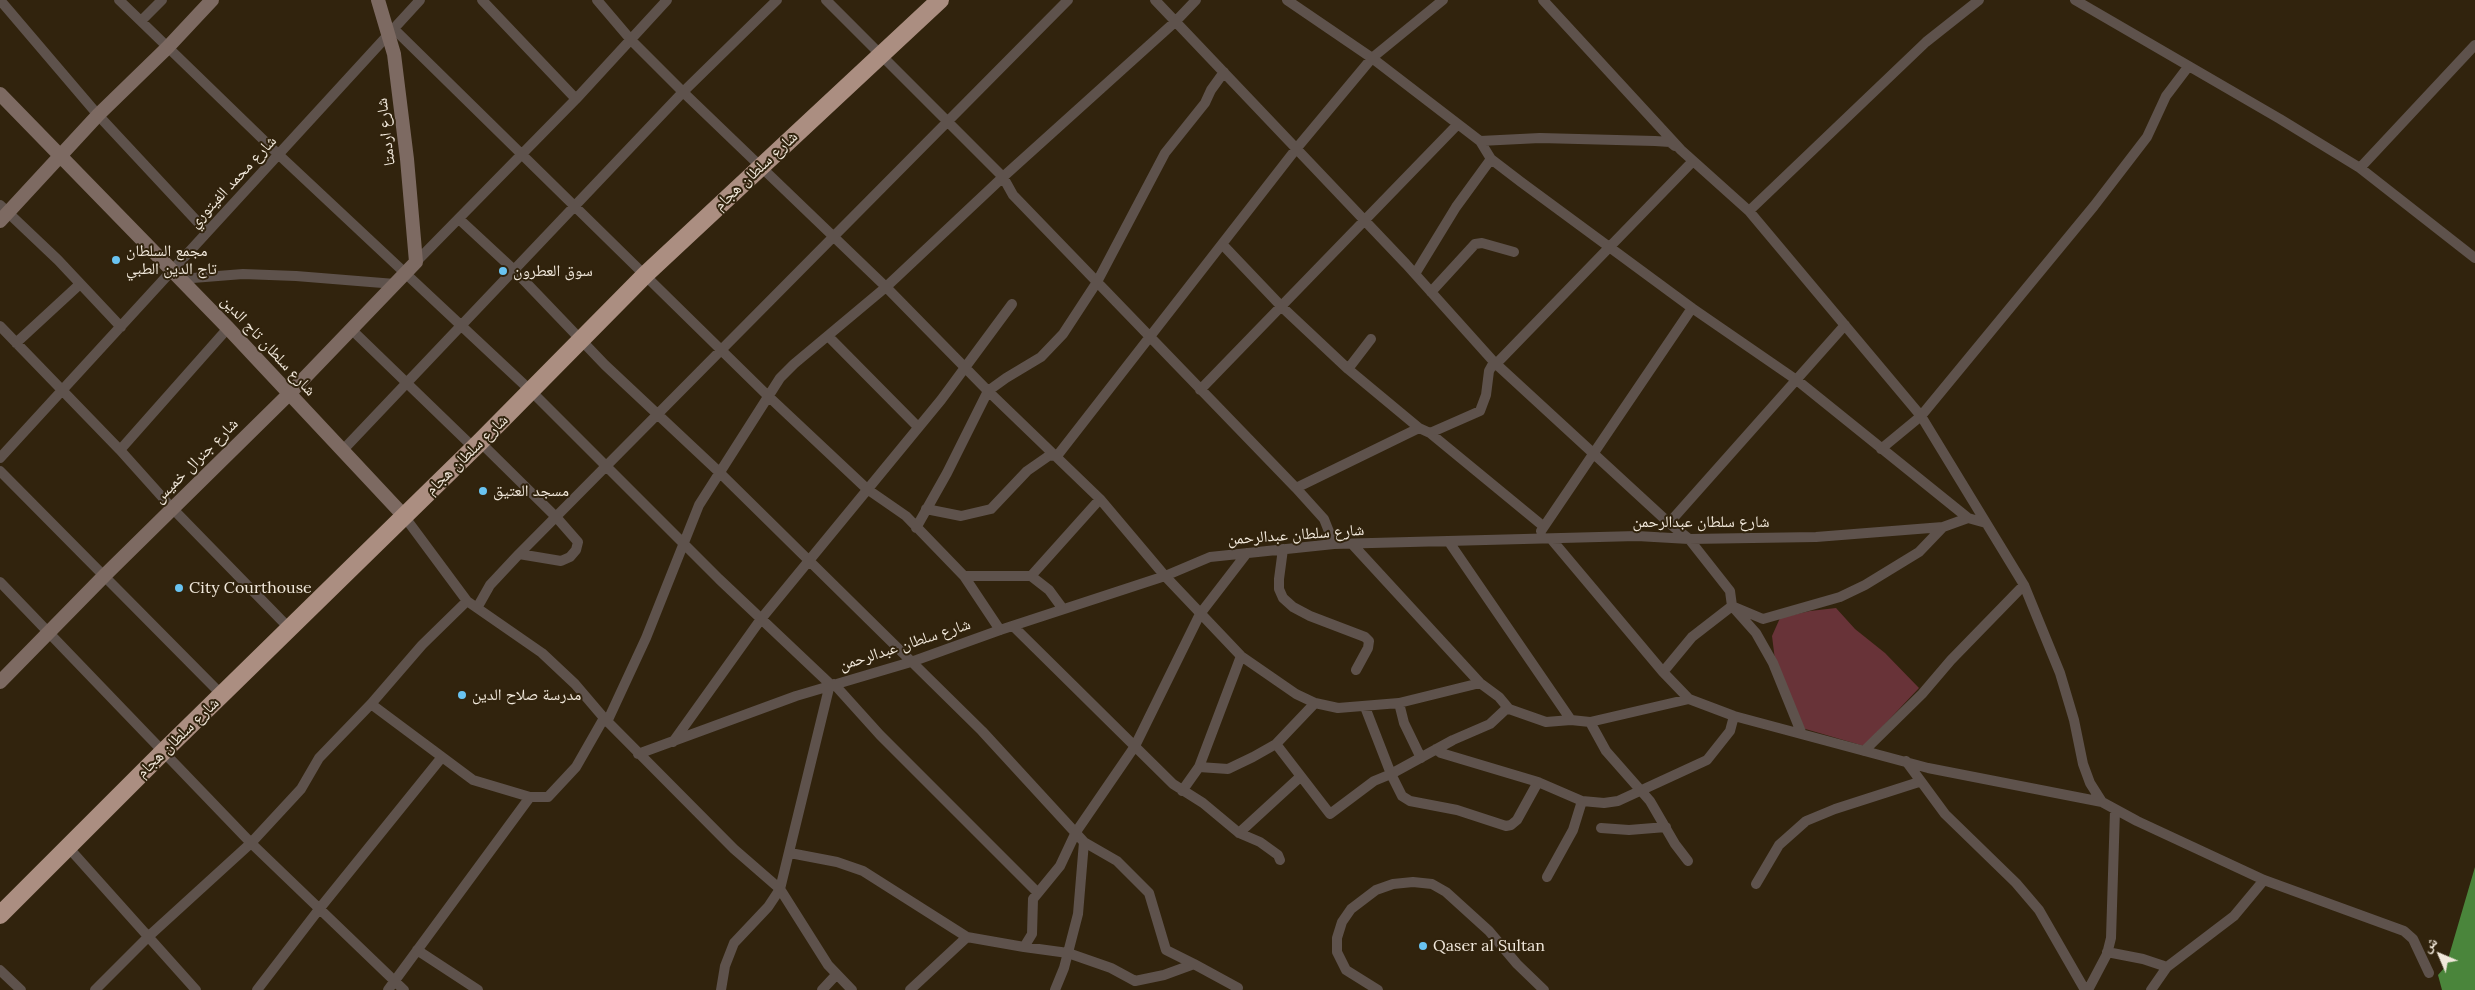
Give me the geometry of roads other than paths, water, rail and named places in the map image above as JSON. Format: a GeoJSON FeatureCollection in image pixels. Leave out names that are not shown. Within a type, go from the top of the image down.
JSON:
{"type":"FeatureCollection","features":[{"type":"Feature","properties":{"kind":"highway","name":"شارع سلطان هجام"},"geometry":{"type":"LineString","coordinates":[[0,915],[163,752],[477,445],[646,274],[940,0]]}},
{"type":"Feature","properties":{"kind":"street"},"geometry":{"type":"LineString","coordinates":[[0,0],[98,115],[207,232]]}},
{"type":"Feature","properties":{"kind":"street"},"geometry":{"type":"LineString","coordinates":[[119,0],[278,154],[411,268],[462,325],[760,619],[832,684],[880,735],[1037,892]]}},
{"type":"Feature","properties":{"kind":"street"},"geometry":{"type":"LineString","coordinates":[[142,21],[162,0]]}},
{"type":"Feature","properties":{"kind":"street"},"geometry":{"type":"LineString","coordinates":[[122,327],[80,284],[3,213],[98,115],[168,47],[212,0]]}},
{"type":"Feature","properties":{"kind":"street"},"geometry":{"type":"LineString","coordinates":[[366,0],[388,29],[523,154],[767,395],[867,489],[906,516],[964,576],[1000,630]]}},
{"type":"Feature","properties":{"kind":"street","name":"شارع اردمتا"},"geometry":{"type":"LineString","coordinates":[[378,0],[394,54],[407,160],[411,268]]}},
{"type":"Feature","properties":{"kind":"street","name":"شارع محمد الفيتوري"},"geometry":{"type":"LineString","coordinates":[[0,458],[122,327],[176,275],[207,232],[388,29],[420,0]]}},
{"type":"Feature","properties":{"kind":"street"},"geometry":{"type":"LineString","coordinates":[[482,0],[576,99]]}},
{"type":"Feature","properties":{"kind":"street"},"geometry":{"type":"LineString","coordinates":[[598,0],[631,40],[683,92],[886,287],[988,391],[1100,499],[1165,576],[1241,656],[1296,694],[1315,703],[1338,708],[1399,703],[1480,683]]}},
{"type":"Feature","properties":{"kind":"street"},"geometry":{"type":"LineString","coordinates":[[411,268],[576,99],[667,0]]}},
{"type":"Feature","properties":{"kind":"street"},"geometry":{"type":"LineString","coordinates":[[342,451],[683,92],[777,0]]}},
{"type":"Feature","properties":{"kind":"street"},"geometry":{"type":"LineString","coordinates":[[826,0],[1003,177],[1013,195],[1296,488],[1324,519],[1334,544]]}},
{"type":"Feature","properties":{"kind":"street"},"geometry":{"type":"LineString","coordinates":[[477,608],[490,585],[519,554],[607,468],[946,121],[1068,0]]}},
{"type":"Feature","properties":{"kind":"street"},"geometry":{"type":"LineString","coordinates":[[1155,0],[1415,274],[1495,363],[1669,523],[1689,539],[1730,590],[1732,606],[1756,634],[1773,663],[1801,732]]}},
{"type":"Feature","properties":{"kind":"street"},"geometry":{"type":"LineString","coordinates":[[371,704],[473,780],[530,797],[548,797],[576,767],[605,720],[646,638],[685,545],[698,505],[767,395],[794,364],[886,287],[1003,177],[1176,21],[1196,0]]}},
{"type":"Feature","properties":{"kind":"street"},"geometry":{"type":"LineString","coordinates":[[1287,0],[1372,58],[1457,126],[1480,141],[1491,158],[1692,308],[1798,381],[1968,518],[1986,522]]}},
{"type":"Feature","properties":{"kind":"street"},"geometry":{"type":"LineString","coordinates":[[1057,456],[1148,336],[1296,149],[1372,58],[1443,0]]}},
{"type":"Feature","properties":{"kind":"street"},"geometry":{"type":"LineString","coordinates":[[1543,0],[1682,150],[1749,211],[1920,416],[2024,585],[2060,673],[2074,720],[2083,764],[2090,782],[2102,802]]}},
{"type":"Feature","properties":{"kind":"street"},"geometry":{"type":"LineString","coordinates":[[1749,211],[1926,42],[1979,0]]}},
{"type":"Feature","properties":{"kind":"street"},"geometry":{"type":"LineString","coordinates":[[2075,0],[2360,168],[2475,258]]}},
{"type":"Feature","properties":{"kind":"street"},"geometry":{"type":"LineString","coordinates":[[2360,168],[2475,45]]}},
{"type":"Feature","properties":{"kind":"street"},"geometry":{"type":"LineString","coordinates":[[1881,449],[1920,416],[2030,285],[2147,137],[2166,96],[2188,66]]}},
{"type":"Feature","properties":{"kind":"street"},"geometry":{"type":"LineString","coordinates":[[916,528],[988,391],[1050,349],[1080,311],[1165,153],[1205,102],[1224,72]]}},
{"type":"Feature","properties":{"kind":"street","name":"شارع سلطان تاج الدين"},"geometry":{"type":"LineString","coordinates":[[0,94],[59,157],[228,328],[404,516]]}},
{"type":"Feature","properties":{"kind":"street"},"geometry":{"type":"LineString","coordinates":[[1200,390],[1457,126]]}},
{"type":"Feature","properties":{"kind":"street"},"geometry":{"type":"LineString","coordinates":[[1480,141],[1525,138],[1655,141],[1670,142],[1682,150]]}},
{"type":"Feature","properties":{"kind":"street"},"geometry":{"type":"LineString","coordinates":[[1415,274],[1456,207],[1491,158]]}},
{"type":"Feature","properties":{"kind":"street"},"geometry":{"type":"LineString","coordinates":[[1430,432],[1480,411],[1486,395],[1489,371],[1495,363],[1693,161]]}},
{"type":"Feature","properties":{"kind":"street"},"geometry":{"type":"LineString","coordinates":[[459,219],[514,270],[658,415],[718,471],[807,561],[982,731],[1084,842],[1117,861],[1149,893],[1166,950],[1238,988]]}},
{"type":"Feature","properties":{"kind":"street"},"geometry":{"type":"LineString","coordinates":[[1431,292],[1475,244],[1482,243],[1514,252]]}},
{"type":"Feature","properties":{"kind":"street"},"geometry":{"type":"LineString","coordinates":[[1222,244],[1282,307],[1348,369],[1420,428],[1430,432],[1543,526]]}},
{"type":"Feature","properties":{"kind":"street","name":"شارع جنرال خميس"},"geometry":{"type":"LineString","coordinates":[[0,682],[172,508],[289,394],[411,268]]}},
{"type":"Feature","properties":{"kind":"street"},"geometry":{"type":"LineString","coordinates":[[176,275],[243,274],[296,276],[396,284]]}},
{"type":"Feature","properties":{"kind":"street"},"geometry":{"type":"LineString","coordinates":[[16,343],[80,284]]}},
{"type":"Feature","properties":{"kind":"street"},"geometry":{"type":"LineString","coordinates":[[672,742],[760,619],[918,427],[965,368],[1012,304]]}},
{"type":"Feature","properties":{"kind":"street"},"geometry":{"type":"LineString","coordinates":[[1537,538],[1543,526],[1692,308]]}},
{"type":"Feature","properties":{"kind":"street"},"geometry":{"type":"LineString","coordinates":[[1669,523],[1798,381],[1845,325]]}},
{"type":"Feature","properties":{"kind":"street"},"geometry":{"type":"LineString","coordinates":[[0,326],[120,450],[172,508],[290,628]]}},
{"type":"Feature","properties":{"kind":"street"},"geometry":{"type":"LineString","coordinates":[[120,450],[228,328]]}},
{"type":"Feature","properties":{"kind":"street"},"geometry":{"type":"LineString","coordinates":[[352,330],[557,518],[578,542],[576,550],[570,557],[560,561],[519,554]]}},
{"type":"Feature","properties":{"kind":"street"},"geometry":{"type":"LineString","coordinates":[[828,336],[918,427]]}},
{"type":"Feature","properties":{"kind":"street"},"geometry":{"type":"LineString","coordinates":[[1348,369],[1371,339]]}},
{"type":"Feature","properties":{"kind":"street"},"geometry":{"type":"LineString","coordinates":[[1296,488],[1420,428]]}},
{"type":"Feature","properties":{"kind":"street"},"geometry":{"type":"LineString","coordinates":[[926,509],[961,516],[991,509],[1027,471],[1050,455],[1057,456]]}},
{"type":"Feature","properties":{"kind":"street"},"geometry":{"type":"LineString","coordinates":[[0,471],[222,695]]}},
{"type":"Feature","properties":{"kind":"street"},"geometry":{"type":"LineString","coordinates":[[1031,576],[1100,499]]}},
{"type":"Feature","properties":{"kind":"street"},"geometry":{"type":"LineString","coordinates":[[404,516],[467,601],[542,653],[575,684],[605,720],[638,754],[734,849],[780,889],[836,976],[852,990]]}},
{"type":"Feature","properties":{"kind":"street","name":"شارع سلطان عبدالرحمن"},"geometry":{"type":"LineString","coordinates":[[638,754],[832,684],[911,662],[1000,630],[1165,576],[1210,558],[1247,552],[1334,544],[1353,545],[1537,538],[1552,540],[1637,536],[1689,539],[1816,537],[1943,527],[1968,518]]}},
{"type":"Feature","properties":{"kind":"street"},"geometry":{"type":"LineString","coordinates":[[1732,606],[1763,619],[1840,597],[1865,585],[1919,552],[1943,527]]}},
{"type":"Feature","properties":{"kind":"street"},"geometry":{"type":"LineString","coordinates":[[1552,540],[1663,672],[1689,699],[1734,716],[1801,732],[1906,762],[2102,802],[2264,880],[2404,930],[2413,939],[2429,973]]}},
{"type":"Feature","properties":{"kind":"street"},"geometry":{"type":"LineString","coordinates":[[1449,542],[1571,720]]}},
{"type":"Feature","properties":{"kind":"street"},"geometry":{"type":"LineString","coordinates":[[1353,545],[1480,683],[1499,697],[1509,709],[1546,722],[1571,720],[1590,722],[1689,699]]}},
{"type":"Feature","properties":{"kind":"street"},"geometry":{"type":"LineString","coordinates":[[1283,550],[1279,579],[1279,589],[1283,598],[1293,607],[1310,616],[1365,637],[1369,641],[1368,648],[1356,670]]}},
{"type":"Feature","properties":{"kind":"street"},"geometry":{"type":"LineString","coordinates":[[1024,948],[1032,934],[1033,898],[1060,866],[1076,832],[1135,746],[1200,614],[1247,552]]}},
{"type":"Feature","properties":{"kind":"street"},"geometry":{"type":"LineString","coordinates":[[964,576],[1031,576],[1049,590],[1063,609]]}},
{"type":"Feature","properties":{"kind":"street"},"geometry":{"type":"LineString","coordinates":[[0,582],[251,843],[320,908],[391,986],[404,990]]}},
{"type":"Feature","properties":{"kind":"street"},"geometry":{"type":"LineString","coordinates":[[1864,751],[1922,694],[1951,660],[2024,585]]}},
{"type":"Feature","properties":{"kind":"street"},"geometry":{"type":"LineString","coordinates":[[95,990],[149,936],[251,843],[300,789],[319,758],[371,704],[422,645],[467,601]]}},
{"type":"Feature","properties":{"kind":"street"},"geometry":{"type":"LineString","coordinates":[[1663,672],[1692,637],[1732,606]]}},
{"type":"Feature","properties":{"kind":"street"},"geometry":{"type":"LineString","coordinates":[[1013,626],[1182,791],[1203,803],[1239,833],[1260,842],[1278,855],[1280,860]]}},
{"type":"Feature","properties":{"kind":"street"},"geometry":{"type":"LineString","coordinates":[[1182,791],[1199,767],[1241,656]]}},
{"type":"Feature","properties":{"kind":"street"},"geometry":{"type":"LineString","coordinates":[[722,990],[725,966],[734,944],[768,908],[780,889],[810,762],[832,684]]}},
{"type":"Feature","properties":{"kind":"street"},"geometry":{"type":"LineString","coordinates":[[1199,767],[1228,769],[1276,744],[1315,703]]}},
{"type":"Feature","properties":{"kind":"street"},"geometry":{"type":"LineString","coordinates":[[1399,703],[1404,724],[1421,758]]}},
{"type":"Feature","properties":{"kind":"street"},"geometry":{"type":"LineString","coordinates":[[1365,707],[1391,774],[1402,796],[1410,801],[1457,810],[1506,826],[1517,820],[1538,782]]}},
{"type":"Feature","properties":{"kind":"street"},"geometry":{"type":"LineString","coordinates":[[1276,744],[1300,777],[1319,796],[1330,814],[1362,788],[1453,740],[1490,724],[1506,709],[1509,709]]}},
{"type":"Feature","properties":{"kind":"street"},"geometry":{"type":"LineString","coordinates":[[1436,749],[1441,753],[1538,782],[1582,801],[1604,803],[1618,801],[1642,791],[1707,760],[1730,731],[1734,716]]}},
{"type":"Feature","properties":{"kind":"street"},"geometry":{"type":"LineString","coordinates":[[1590,722],[1606,751],[1642,791],[1688,861]]}},
{"type":"Feature","properties":{"kind":"street"},"geometry":{"type":"LineString","coordinates":[[257,990],[320,908],[442,757]]}},
{"type":"Feature","properties":{"kind":"street"},"geometry":{"type":"LineString","coordinates":[[1906,762],[1945,814],[2016,883],[2039,910],[2087,990]]}},
{"type":"Feature","properties":{"kind":"street"},"geometry":{"type":"LineString","coordinates":[[1239,833],[1300,777]]}},
{"type":"Feature","properties":{"kind":"street"},"geometry":{"type":"LineString","coordinates":[[1756,884],[1779,845],[1806,821],[1835,809],[1920,782]]}},
{"type":"Feature","properties":{"kind":"street"},"geometry":{"type":"LineString","coordinates":[[391,986],[530,797]]}},
{"type":"Feature","properties":{"kind":"street"},"geometry":{"type":"LineString","coordinates":[[1547,877],[1573,830],[1582,801]]}},
{"type":"Feature","properties":{"kind":"street"},"geometry":{"type":"LineString","coordinates":[[2087,990],[2107,952],[2111,938],[2116,810]]}},
{"type":"Feature","properties":{"kind":"street"},"geometry":{"type":"LineString","coordinates":[[1600,828],[1630,830],[1666,827]]}},
{"type":"Feature","properties":{"kind":"street"},"geometry":{"type":"LineString","coordinates":[[1055,990],[1068,953],[1078,914],[1084,842]]}},
{"type":"Feature","properties":{"kind":"street"},"geometry":{"type":"LineString","coordinates":[[68,847],[196,990]]}},
{"type":"Feature","properties":{"kind":"street"},"geometry":{"type":"LineString","coordinates":[[790,853],[837,862],[863,871],[967,937],[1024,948],[1068,953],[1111,968],[1135,981],[1164,975],[1194,964]]}},
{"type":"Feature","properties":{"kind":"street"},"geometry":{"type":"LineString","coordinates":[[2151,990],[2167,967],[2234,916],[2264,880]]}},
{"type":"Feature","properties":{"kind":"street"},"geometry":{"type":"LineString","coordinates":[[1378,990],[1346,970],[1337,952],[1337,938],[1342,922],[1351,909],[1376,890],[1393,884],[1413,882],[1432,884],[1446,892],[1488,931],[1517,964],[1544,990]]}},
{"type":"Feature","properties":{"kind":"street"},"geometry":{"type":"LineString","coordinates":[[910,990],[967,937]]}},
{"type":"Feature","properties":{"kind":"street"},"geometry":{"type":"LineString","coordinates":[[417,950],[478,990]]}},
{"type":"Feature","properties":{"kind":"street"},"geometry":{"type":"LineString","coordinates":[[2107,952],[2142,959],[2167,967]]}},
{"type":"Feature","properties":{"kind":"street"},"geometry":{"type":"LineString","coordinates":[[0,970],[21,990]]}},
{"type":"Feature","properties":{"kind":"street"},"geometry":{"type":"LineString","coordinates":[[822,990],[836,976]]}},
{"type":"Feature","properties":{"kind":"place","name":"مجمع السلطان تاج الدين الطبي"},"geometry":{"type":"Point","coordinates":[116,260]}},
{"type":"Feature","properties":{"kind":"place","name":"سوق العطرون"},"geometry":{"type":"Point","coordinates":[503,271]}},
{"type":"Feature","properties":{"kind":"place","name":"مسجد العتيق"},"geometry":{"type":"Point","coordinates":[483,491]}},
{"type":"Feature","properties":{"kind":"place","name":"City Courthouse"},"geometry":{"type":"Point","coordinates":[179,588]}},
{"type":"Feature","properties":{"kind":"place","name":"مدرسة صلاح الدين"},"geometry":{"type":"Point","coordinates":[462,695]}},
{"type":"Feature","properties":{"kind":"place","name":"Qaser al Sultan"},"geometry":{"type":"Point","coordinates":[1423,946]}}]}
